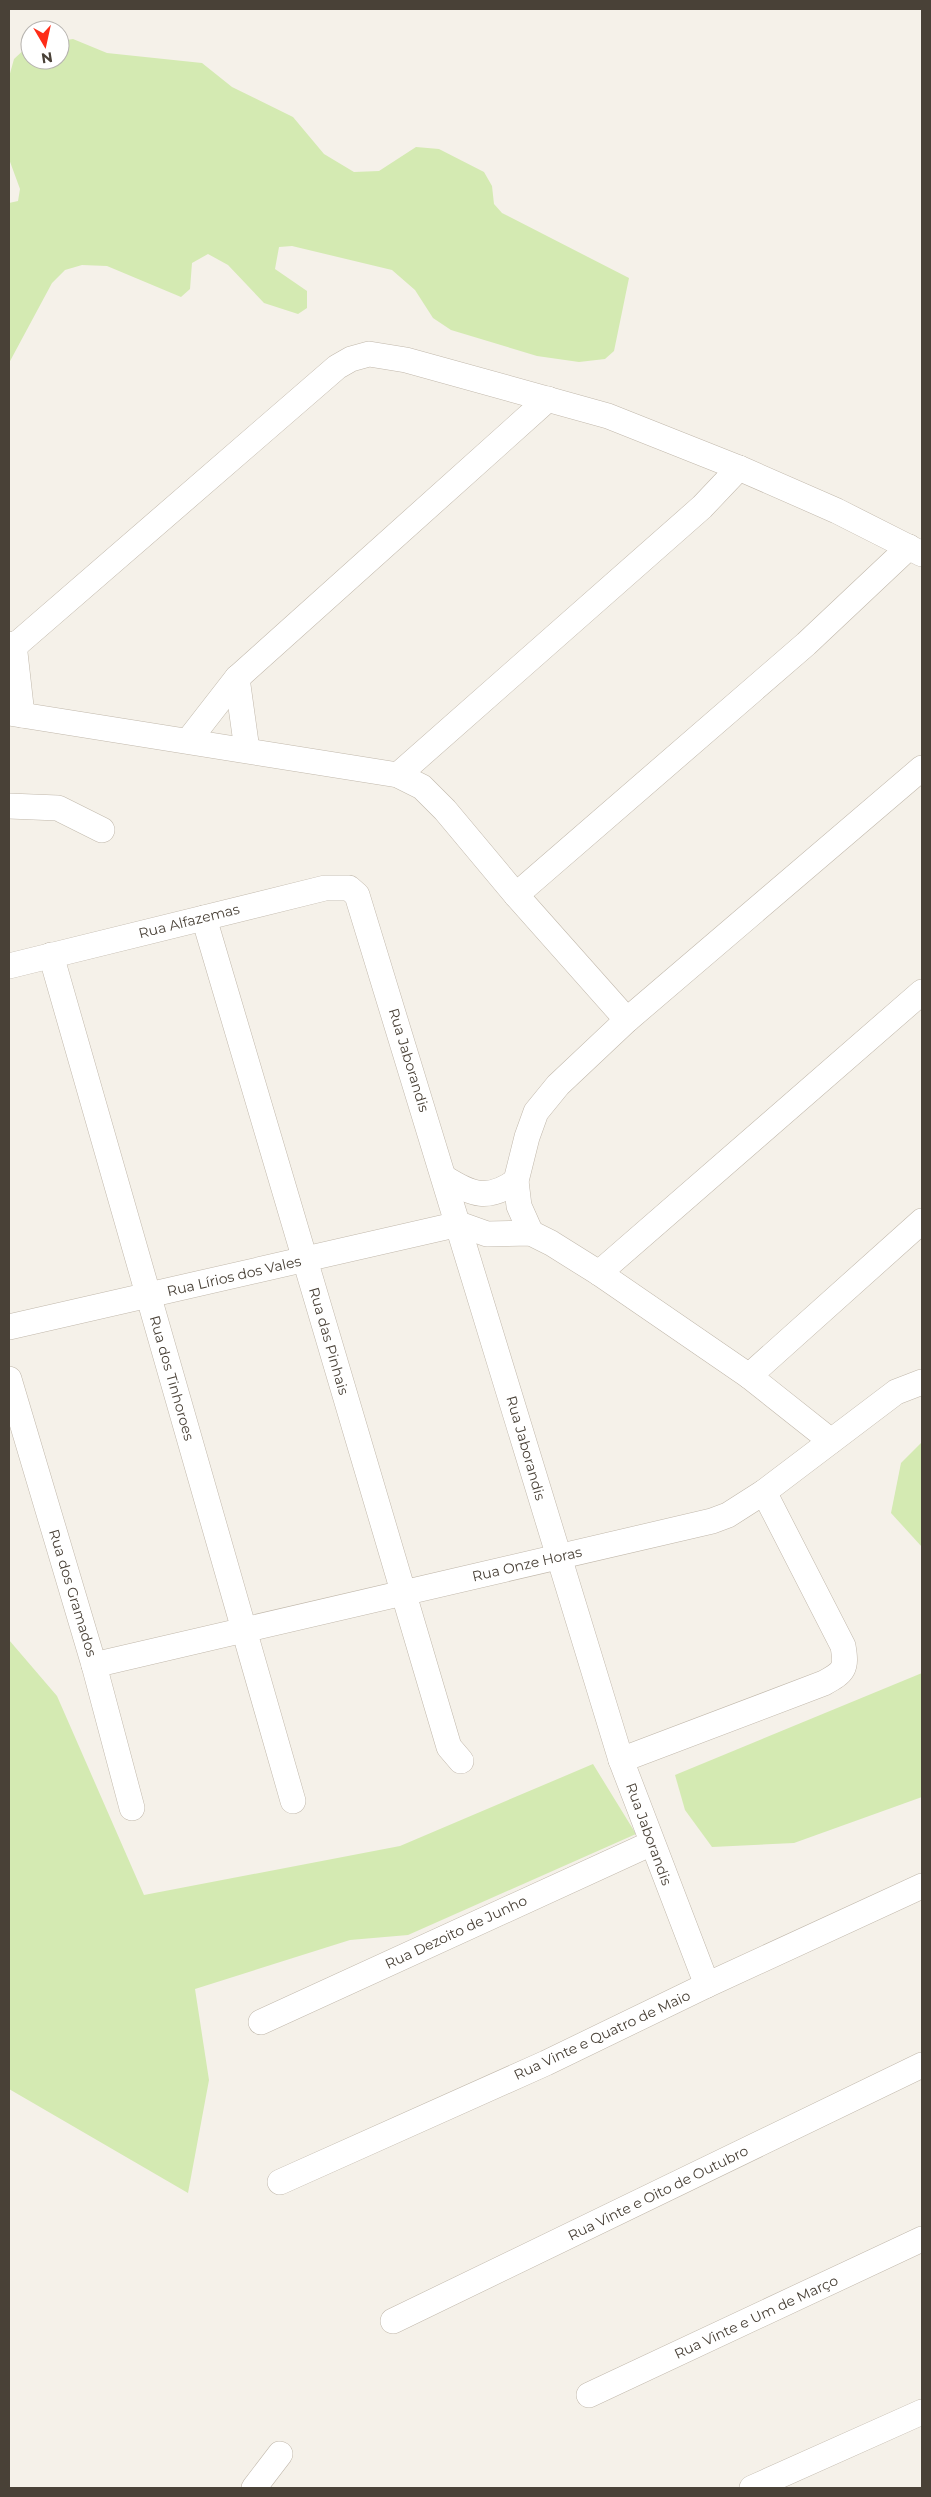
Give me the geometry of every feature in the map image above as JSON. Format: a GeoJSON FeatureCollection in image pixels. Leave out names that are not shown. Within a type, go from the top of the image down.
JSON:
{"type":"FeatureCollection","features":[{"type":"Feature","properties":{"kind":"street"},"geometry":{"type":"LineString","coordinates":[[516,895],[916,551],[837,511],[739,468],[608,416],[406,360],[370,354],[351,359],[337,367],[12,647],[16,714],[398,775],[422,787],[444,810],[516,895],[627,1020]]}},
{"type":"Feature","properties":{"kind":"street"},"geometry":{"type":"LineString","coordinates":[[188,741],[237,678],[548,400]]}},
{"type":"Feature","properties":{"kind":"street"},"geometry":{"type":"LineString","coordinates":[[398,775],[695,514],[739,468]]}},
{"type":"Feature","properties":{"kind":"street"},"geometry":{"type":"LineString","coordinates":[[237,678],[247,750]]}},
{"type":"Feature","properties":{"kind":"street"},"geometry":{"type":"LineString","coordinates":[[532,1233],[519,1206],[516,1181],[527,1137],[536,1112],[558,1085],[627,1020],[922,768]]}},
{"type":"Feature","properties":{"kind":"street"},"geometry":{"type":"LineString","coordinates":[[9,806],[58,808],[102,830]]}},
{"type":"Feature","properties":{"kind":"street","name":"Rua Alfazemas"},"geometry":{"type":"LineString","coordinates":[[9,966],[325,888],[349,888],[357,895],[362,905]]}},
{"type":"Feature","properties":{"kind":"street","name":"Rua Jaborandis"},"geometry":{"type":"LineString","coordinates":[[362,905],[621,1760],[707,1985]]}},
{"type":"Feature","properties":{"kind":"street","name":"Rua das Pinhais"},"geometry":{"type":"LineString","coordinates":[[204,918],[449,1747],[461,1760]]}},
{"type":"Feature","properties":{"kind":"street","name":"Rua dos Tinhoroes"},"geometry":{"type":"LineString","coordinates":[[51,955],[293,1801]]}},
{"type":"Feature","properties":{"kind":"street"},"geometry":{"type":"LineString","coordinates":[[599,1273],[922,992]]}},
{"type":"Feature","properties":{"kind":"street"},"geometry":{"type":"LineString","coordinates":[[445,1178],[466,1191],[482,1195],[503,1190],[516,1181]]}},
{"type":"Feature","properties":{"kind":"street"},"geometry":{"type":"LineString","coordinates":[[749,1376],[922,1221]]}},
{"type":"Feature","properties":{"kind":"street"},"geometry":{"type":"LineString","coordinates":[[460,1224],[487,1234],[532,1233],[599,1273],[749,1376],[831,1441]]}},
{"type":"Feature","properties":{"kind":"street","name":"Rua Lírios dos Vales"},"geometry":{"type":"LineString","coordinates":[[9,1327],[460,1224]]}},
{"type":"Feature","properties":{"kind":"street","name":"Rua dos Gramados"},"geometry":{"type":"LineString","coordinates":[[9,1378],[94,1665],[132,1808]]}},
{"type":"Feature","properties":{"kind":"street","name":"Rua Onze Horas"},"geometry":{"type":"LineString","coordinates":[[94,1665],[728,1516],[764,1492],[896,1392],[922,1382]]}},
{"type":"Feature","properties":{"kind":"street"},"geometry":{"type":"LineString","coordinates":[[621,1760],[824,1683],[839,1674],[845,1667],[843,1646],[764,1492]]}},
{"type":"Feature","properties":{"kind":"street","name":"Rua Dezoito de Junho"},"geometry":{"type":"LineString","coordinates":[[261,2022],[652,1842]]}},
{"type":"Feature","properties":{"kind":"street","name":"Rua Vinte e Quatro de Maio"},"geometry":{"type":"LineString","coordinates":[[280,2182],[546,2063],[707,1985],[922,1886]]}},
{"type":"Feature","properties":{"kind":"street","name":"Rua Vinte e Oito de Outubro"},"geometry":{"type":"LineString","coordinates":[[393,2321],[922,2065]]}},
{"type":"Feature","properties":{"kind":"street","name":"Rua Vinte e Um de Março"},"geometry":{"type":"LineString","coordinates":[[589,2395],[922,2239]]}},
{"type":"Feature","properties":{"kind":"street"},"geometry":{"type":"LineString","coordinates":[[752,2488],[922,2412]]}},
{"type":"Feature","properties":{"kind":"street"},"geometry":{"type":"LineString","coordinates":[[254,2488],[280,2454]]}},
{"type":"Feature","properties":{"kind":"green space"},"geometry":{"type":"Polygon","coordinates":[[[70,39],[107,53],[202,63],[232,87],[293,117],[324,154],[354,172],[379,171],[416,147],[439,149],[484,172],[492,186],[494,204],[502,213],[629,278],[614,351],[605,359],[579,362],[537,356],[451,330],[433,318],[415,290],[392,270],[292,246],[279,247],[275,269],[307,291],[307,308],[298,314],[264,303],[228,265],[208,254],[192,263],[190,289],[181,297],[107,266],[82,265],[65,270],[52,283],[9,363],[9,203],[18,201],[20,189],[9,159],[9,77],[14,59],[20,53],[20,70],[70,70],[70,39]]]}},
{"type":"Feature","properties":{"kind":"green space"},"geometry":{"type":"Polygon","coordinates":[[[922,1442],[922,1547],[891,1513],[901,1463],[922,1442]]]}},
{"type":"Feature","properties":{"kind":"green space"},"geometry":{"type":"Polygon","coordinates":[[[9,1640],[57,1696],[144,1895],[400,1846],[593,1764],[636,1834],[408,1935],[350,1940],[195,1989],[209,2080],[188,2193],[9,2089],[9,1640]]]}},
{"type":"Feature","properties":{"kind":"green space"},"geometry":{"type":"Polygon","coordinates":[[[922,1673],[922,1797],[794,1843],[712,1847],[685,1810],[675,1775],[922,1673]]]}}]}
